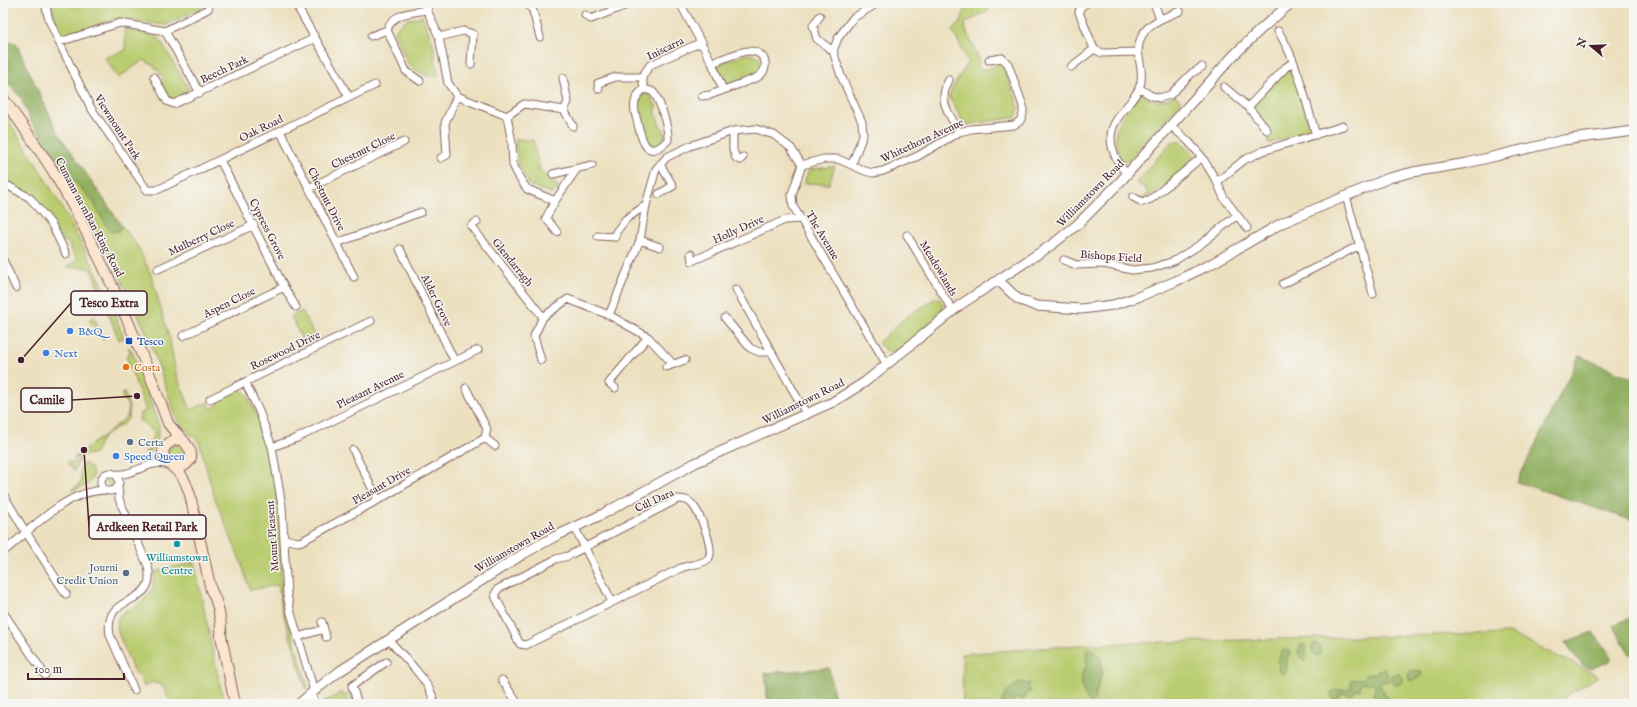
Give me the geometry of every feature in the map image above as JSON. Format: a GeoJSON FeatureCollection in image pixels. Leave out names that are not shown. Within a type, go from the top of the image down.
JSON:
{"type":"FeatureCollection","features":[{"type":"Feature","properties":{"kind":"main road","name":"Cumann na mBan Ring Road"},"geometry":{"type":"LineString","coordinates":[[3,98],[52,170],[110,279],[136,337],[168,423],[168,438],[164,450]]}},
{"type":"Feature","properties":{"kind":"main road","name":"Cumann na mBan Ring Road"},"geometry":{"type":"LineString","coordinates":[[168,423],[184,441]]}},
{"type":"Feature","properties":{"kind":"main road"},"geometry":{"type":"LineString","coordinates":[[186,483],[178,472],[165,459],[164,450],[173,440],[184,441],[191,450],[187,468],[186,483],[211,590],[214,596],[235,704]]}},
{"type":"Feature","properties":{"kind":"main road"},"geometry":{"type":"LineString","coordinates":[[170,465],[174,467],[182,466],[190,459]]}},
{"type":"Feature","properties":{"kind":"street","name":"Viewmount Park"},"geometry":{"type":"LineString","coordinates":[[45,3],[59,42],[91,108],[147,190],[157,190]]}},
{"type":"Feature","properties":{"kind":"street"},"geometry":{"type":"LineString","coordinates":[[59,42],[120,23],[165,30],[208,9],[210,3]]}},
{"type":"Feature","properties":{"kind":"street"},"geometry":{"type":"LineString","coordinates":[[295,3],[349,98]]}},
{"type":"Feature","properties":{"kind":"street"},"geometry":{"type":"LineString","coordinates":[[424,3],[439,37],[448,83],[457,96],[507,116]]}},
{"type":"Feature","properties":{"kind":"street"},"geometry":{"type":"LineString","coordinates":[[528,3],[533,11],[540,37]]}},
{"type":"Feature","properties":{"kind":"street"},"geometry":{"type":"LineString","coordinates":[[589,26],[588,17],[632,3]]}},
{"type":"Feature","properties":{"kind":"street"},"geometry":{"type":"LineString","coordinates":[[680,3],[702,42],[723,90]]}},
{"type":"Feature","properties":{"kind":"street"},"geometry":{"type":"LineString","coordinates":[[833,51],[838,38],[853,18],[878,3]]}},
{"type":"Feature","properties":{"kind":"street"},"geometry":{"type":"LineString","coordinates":[[1087,3],[1080,6],[1079,12],[1094,49],[1102,53],[1138,52]]}},
{"type":"Feature","properties":{"kind":"street"},"geometry":{"type":"LineString","coordinates":[[1154,3],[1160,19]]}},
{"type":"Feature","properties":{"kind":"street","name":"Williamstown Road"},"geometry":{"type":"LineString","coordinates":[[299,704],[340,671],[506,564],[540,544],[603,514],[695,463],[807,415],[847,394],[887,365],[953,311],[1069,232],[1091,212],[1127,174],[1242,46],[1291,3]]}},
{"type":"Feature","properties":{"kind":"street"},"geometry":{"type":"LineString","coordinates":[[420,81],[406,71],[387,30],[388,25],[404,13],[428,10]]}},
{"type":"Feature","properties":{"kind":"street"},"geometry":{"type":"LineString","coordinates":[[1127,174],[1119,165],[1112,151],[1111,134],[1115,122],[1139,88],[1141,76],[1138,52],[1139,41],[1150,25],[1160,19],[1180,11]]}},
{"type":"Feature","properties":{"kind":"street"},"geometry":{"type":"LineString","coordinates":[[820,16],[813,25],[817,39],[833,51],[841,76],[862,122],[863,134],[852,164]]}},
{"type":"Feature","properties":{"kind":"street"},"geometry":{"type":"LineString","coordinates":[[165,30],[200,93]]}},
{"type":"Feature","properties":{"kind":"street"},"geometry":{"type":"LineString","coordinates":[[371,36],[387,30]]}},
{"type":"Feature","properties":{"kind":"street"},"geometry":{"type":"LineString","coordinates":[[439,37],[464,31],[473,34],[471,64]]}},
{"type":"Feature","properties":{"kind":"street"},"geometry":{"type":"LineString","coordinates":[[1278,31],[1287,45],[1294,62],[1316,135]]}},
{"type":"Feature","properties":{"kind":"street","name":"Beech Park"},"geometry":{"type":"LineString","coordinates":[[154,78],[167,101],[174,104],[315,38]]}},
{"type":"Feature","properties":{"kind":"street","name":"Iniscarra"},"geometry":{"type":"LineString","coordinates":[[642,77],[650,65],[702,42]]}},
{"type":"Feature","properties":{"kind":"street"},"geometry":{"type":"LineString","coordinates":[[1071,67],[1094,49]]}},
{"type":"Feature","properties":{"kind":"street"},"geometry":{"type":"LineString","coordinates":[[702,96],[761,76],[765,70],[765,62],[762,55],[746,51],[712,63]]}},
{"type":"Feature","properties":{"kind":"street","name":"Whitethorn Avenue"},"geometry":{"type":"LineString","coordinates":[[802,165],[824,159],[838,159],[873,173],[882,171],[918,156],[959,132],[978,128],[1014,125],[1020,121],[1023,114],[1023,106],[1008,64],[1002,58],[989,60]]}},
{"type":"Feature","properties":{"kind":"street"},"geometry":{"type":"LineString","coordinates":[[1248,107],[1286,67],[1294,62]]}},
{"type":"Feature","properties":{"kind":"street"},"geometry":{"type":"LineString","coordinates":[[1139,88],[1150,95],[1159,98],[1170,95],[1192,73],[1202,68]]}},
{"type":"Feature","properties":{"kind":"street"},"geometry":{"type":"LineString","coordinates":[[599,89],[598,83],[616,77],[642,77],[644,89]]}},
{"type":"Feature","properties":{"kind":"street"},"geometry":{"type":"LineString","coordinates":[[562,78],[568,102],[564,110]]}},
{"type":"Feature","properties":{"kind":"street"},"geometry":{"type":"LineString","coordinates":[[949,80],[944,88],[943,100],[959,132]]}},
{"type":"Feature","properties":{"kind":"street","name":"Oak Road"},"geometry":{"type":"LineString","coordinates":[[157,190],[375,85]]}},
{"type":"Feature","properties":{"kind":"street"},"geometry":{"type":"LineString","coordinates":[[1224,87],[1248,107],[1267,130]]}},
{"type":"Feature","properties":{"kind":"street"},"geometry":{"type":"LineString","coordinates":[[644,89],[653,92],[669,132],[668,140],[656,149],[650,149],[641,139],[634,107],[638,95],[644,89]]}},
{"type":"Feature","properties":{"kind":"street"},"geometry":{"type":"LineString","coordinates":[[441,158],[448,155],[445,123],[457,96]]}},
{"type":"Feature","properties":{"kind":"street"},"geometry":{"type":"LineString","coordinates":[[507,116],[524,104],[564,110]]}},
{"type":"Feature","properties":{"kind":"street"},"geometry":{"type":"LineString","coordinates":[[564,110],[573,126]]}},
{"type":"Feature","properties":{"kind":"street"},"geometry":{"type":"LineString","coordinates":[[507,116],[512,144],[513,165],[520,178],[527,189],[555,201]]}},
{"type":"Feature","properties":{"kind":"street"},"geometry":{"type":"LineString","coordinates":[[1170,125],[1188,141],[1202,157],[1217,182],[1224,198],[1247,228]]}},
{"type":"Feature","properties":{"kind":"street"},"geometry":{"type":"LineString","coordinates":[[1217,182],[1244,160],[1263,151],[1343,126]]}},
{"type":"Feature","properties":{"kind":"street"},"geometry":{"type":"LineString","coordinates":[[609,315],[640,240],[646,205],[656,169],[667,157],[690,146],[733,131],[756,129],[774,135],[791,148],[802,165]]}},
{"type":"Feature","properties":{"kind":"street","name":"Chestnut Drive"},"geometry":{"type":"LineString","coordinates":[[280,131],[354,277]]}},
{"type":"Feature","properties":{"kind":"street"},"geometry":{"type":"LineString","coordinates":[[733,131],[733,150],[736,158],[740,160],[743,157]]}},
{"type":"Feature","properties":{"kind":"street"},"geometry":{"type":"LineString","coordinates":[[998,280],[1015,297],[1031,305],[1047,308],[1073,309],[1096,308],[1113,305],[1141,296],[1182,278],[1217,261],[1282,223],[1380,181],[1406,174],[1467,163],[1563,140],[1634,131]]}},
{"type":"Feature","properties":{"kind":"street","name":"Chestnut Close"},"geometry":{"type":"LineString","coordinates":[[310,188],[404,142]]}},
{"type":"Feature","properties":{"kind":"street"},"geometry":{"type":"LineString","coordinates":[[1133,197],[1142,202],[1151,200],[1202,157]]}},
{"type":"Feature","properties":{"kind":"street","name":"Cypress Grove"},"geometry":{"type":"LineString","coordinates":[[220,160],[284,287],[296,306]]}},
{"type":"Feature","properties":{"kind":"street"},"geometry":{"type":"LineString","coordinates":[[659,194],[673,186],[660,164]]}},
{"type":"Feature","properties":{"kind":"street"},"geometry":{"type":"LineString","coordinates":[[553,174],[576,170],[592,165]]}},
{"type":"Feature","properties":{"kind":"street","name":"The Avenue"},"geometry":{"type":"LineString","coordinates":[[802,165],[792,194],[793,206],[887,365]]}},
{"type":"Feature","properties":{"kind":"street"},"geometry":{"type":"LineString","coordinates":[[557,232],[546,218],[555,201],[576,170]]}},
{"type":"Feature","properties":{"kind":"street"},"geometry":{"type":"LineString","coordinates":[[3,183],[30,198],[52,225],[66,254]]}},
{"type":"Feature","properties":{"kind":"street"},"geometry":{"type":"LineString","coordinates":[[1346,196],[1373,294]]}},
{"type":"Feature","properties":{"kind":"street"},"geometry":{"type":"LineString","coordinates":[[598,236],[616,237],[616,232],[626,218],[646,205]]}},
{"type":"Feature","properties":{"kind":"street"},"geometry":{"type":"LineString","coordinates":[[337,243],[421,212]]}},
{"type":"Feature","properties":{"kind":"street","name":"Bishops Field"},"geometry":{"type":"LineString","coordinates":[[1064,260],[1076,265],[1104,264],[1132,270],[1152,268],[1174,261],[1201,244],[1237,215]]}},
{"type":"Feature","properties":{"kind":"street","name":"Holly Drive"},"geometry":{"type":"LineString","coordinates":[[691,254],[692,261],[785,220],[800,219]]}},
{"type":"Feature","properties":{"kind":"street","name":"Glendarragh"},"geometry":{"type":"LineString","coordinates":[[477,222],[471,226],[543,317]]}},
{"type":"Feature","properties":{"kind":"street","name":"Mulberry Close"},"geometry":{"type":"LineString","coordinates":[[158,269],[254,225]]}},
{"type":"Feature","properties":{"kind":"street","name":"Meadowlands"},"geometry":{"type":"LineString","coordinates":[[907,235],[953,311]]}},
{"type":"Feature","properties":{"kind":"street"},"geometry":{"type":"LineString","coordinates":[[640,240],[660,247]]}},
{"type":"Feature","properties":{"kind":"street"},"geometry":{"type":"LineString","coordinates":[[1283,284],[1360,245]]}},
{"type":"Feature","properties":{"kind":"street","name":"Alder Grove"},"geometry":{"type":"LineString","coordinates":[[400,250],[454,360]]}},
{"type":"Feature","properties":{"kind":"street"},"geometry":{"type":"LineString","coordinates":[[3,260],[16,288]]}},
{"type":"Feature","properties":{"kind":"street","name":"Aspen Close"},"geometry":{"type":"LineString","coordinates":[[183,336],[284,287]]}},
{"type":"Feature","properties":{"kind":"street"},"geometry":{"type":"LineString","coordinates":[[736,289],[807,415]]}},
{"type":"Feature","properties":{"kind":"street"},"geometry":{"type":"LineString","coordinates":[[541,360],[534,336],[543,317],[568,299],[609,315],[648,337],[665,356],[670,365],[685,360]]}},
{"type":"Feature","properties":{"kind":"street"},"geometry":{"type":"LineString","coordinates":[[726,318],[750,348],[760,352],[771,352]]}},
{"type":"Feature","properties":{"kind":"street","name":"Rosewood Drive"},"geometry":{"type":"LineString","coordinates":[[210,399],[371,321]]}},
{"type":"Feature","properties":{"kind":"street"},"geometry":{"type":"LineString","coordinates":[[615,388],[609,383],[648,337]]}},
{"type":"Feature","properties":{"kind":"street","name":"Pleasant Avenue"},"geometry":{"type":"LineString","coordinates":[[272,446],[296,438],[454,360],[478,350]]}},
{"type":"Feature","properties":{"kind":"street","name":"Mount Pleasent"},"geometry":{"type":"LineString","coordinates":[[245,382],[268,432],[272,446],[280,490],[285,539],[288,595],[312,692],[317,704]]}},
{"type":"Feature","properties":{"kind":"street"},"geometry":{"type":"LineString","coordinates":[[466,388],[487,429],[485,438],[495,446]]}},
{"type":"Feature","properties":{"kind":"street","name":"Pleasant Drive"},"geometry":{"type":"LineString","coordinates":[[285,539],[297,542],[302,540],[378,500],[485,438]]}},
{"type":"Feature","properties":{"kind":"street"},"geometry":{"type":"LineString","coordinates":[[149,464],[164,450]]}},
{"type":"Feature","properties":{"kind":"street"},"geometry":{"type":"LineString","coordinates":[[353,450],[378,500]]}},
{"type":"Feature","properties":{"kind":"street"},"geometry":{"type":"LineString","coordinates":[[93,491],[106,474],[127,473],[149,464],[158,463],[170,465]]}},
{"type":"Feature","properties":{"kind":"street"},"geometry":{"type":"LineString","coordinates":[[3,552],[33,526],[62,505],[93,491],[114,489],[127,473]]}},
{"type":"Feature","properties":{"kind":"street"},"geometry":{"type":"LineString","coordinates":[[114,474],[117,477],[119,499],[148,566],[150,574],[149,582],[145,590],[116,608],[109,621],[110,635],[134,690]]}},
{"type":"Feature","properties":{"kind":"street"},"geometry":{"type":"LineString","coordinates":[[101,482],[103,486],[119,499]]}},
{"type":"Feature","properties":{"kind":"street"},"geometry":{"type":"LineString","coordinates":[[3,494],[66,594]]}},
{"type":"Feature","properties":{"kind":"street","name":"Cúl Dara"},"geometry":{"type":"LineString","coordinates":[[678,499],[682,499],[692,503],[710,543],[710,556],[703,563],[691,564],[681,568],[532,642],[523,645],[518,641],[496,598],[496,592],[500,588],[556,559],[568,556],[585,548],[678,499]]}},
{"type":"Feature","properties":{"kind":"street"},"geometry":{"type":"LineString","coordinates":[[575,528],[612,602]]}},
{"type":"Feature","properties":{"kind":"street"},"geometry":{"type":"LineString","coordinates":[[3,612],[46,675]]}},
{"type":"Feature","properties":{"kind":"street"},"geometry":{"type":"LineString","coordinates":[[298,637],[324,629]]}},
{"type":"Feature","properties":{"kind":"street"},"geometry":{"type":"LineString","coordinates":[[389,640],[423,680],[432,694],[434,700],[432,704]]}},
{"type":"Feature","properties":{"kind":"street"},"geometry":{"type":"LineString","coordinates":[[358,704],[352,686],[386,662]]}},
{"type":"Feature","properties":{"kind":"street"},"geometry":{"type":"LineString","coordinates":[[502,680],[516,701],[512,704]]}},
{"type":"Feature","properties":{"kind":"green space"},"geometry":{"type":"Polygon","coordinates":[[[51,3],[206,3],[205,6],[166,25],[116,19],[61,37],[51,3]]]}},
{"type":"Feature","properties":{"kind":"green space"},"geometry":{"type":"Polygon","coordinates":[[[967,3],[988,3],[989,10],[965,23],[965,28],[979,59],[978,66],[982,70],[999,63],[1003,66],[1019,107],[1016,117],[965,125],[949,97],[968,62],[952,29],[960,24],[967,3]]]}},
{"type":"Feature","properties":{"kind":"green space"},"geometry":{"type":"Polygon","coordinates":[[[422,16],[433,43],[438,76],[427,76],[409,66],[394,31],[406,20],[422,16]]]}},
{"type":"Feature","properties":{"kind":"green space"},"geometry":{"type":"Polygon","coordinates":[[[124,29],[143,32],[159,38],[188,88],[186,95],[179,99],[170,99],[160,82],[164,78],[154,66],[144,60],[118,78],[105,58],[126,50],[124,29]]]}},
{"type":"Feature","properties":{"kind":"green space"},"geometry":{"type":"Polygon","coordinates":[[[8,42],[16,43],[57,131],[122,226],[119,231],[112,232],[105,224],[94,203],[60,165],[31,122],[21,98],[3,78],[3,46],[8,42]]]}},
{"type":"Feature","properties":{"kind":"green space"},"geometry":{"type":"Polygon","coordinates":[[[750,54],[759,58],[761,64],[760,70],[757,74],[753,77],[729,85],[724,84],[718,68],[719,64],[750,54]]]}},
{"type":"Feature","properties":{"kind":"green space"},"geometry":{"type":"Polygon","coordinates":[[[1286,70],[1294,72],[1310,127],[1308,131],[1268,144],[1269,136],[1272,133],[1254,106],[1286,70]]]}},
{"type":"Feature","properties":{"kind":"green space"},"geometry":{"type":"Polygon","coordinates":[[[1140,93],[1153,100],[1161,100],[1175,95],[1181,102],[1128,161],[1121,160],[1117,149],[1116,131],[1122,116],[1140,93]]]}},
{"type":"Feature","properties":{"kind":"green space"},"geometry":{"type":"Polygon","coordinates":[[[643,94],[649,94],[656,106],[657,119],[664,130],[665,139],[661,144],[649,145],[643,137],[645,133],[637,104],[643,94]]]}},
{"type":"Feature","properties":{"kind":"green space"},"geometry":{"type":"Polygon","coordinates":[[[3,113],[35,161],[91,261],[116,313],[116,318],[124,338],[119,340],[91,270],[82,267],[67,267],[77,260],[67,241],[63,241],[35,199],[3,180],[3,113]]]}},
{"type":"Feature","properties":{"kind":"green space"},"geometry":{"type":"Polygon","coordinates":[[[515,139],[533,140],[540,171],[558,186],[553,194],[529,185],[518,164],[515,139]]]}},
{"type":"Feature","properties":{"kind":"green space"},"geometry":{"type":"Polygon","coordinates":[[[1180,141],[1194,156],[1190,163],[1178,175],[1144,200],[1144,196],[1148,194],[1145,187],[1136,183],[1171,142],[1180,141]]]}},
{"type":"Feature","properties":{"kind":"green space"},"geometry":{"type":"Polygon","coordinates":[[[60,165],[94,203],[105,224],[119,231],[122,226],[138,247],[151,275],[170,340],[176,374],[191,410],[208,402],[211,409],[218,405],[218,399],[239,389],[246,394],[251,402],[265,438],[273,471],[280,522],[282,586],[290,625],[308,687],[306,689],[282,610],[278,585],[250,590],[241,562],[214,496],[199,441],[185,430],[177,420],[148,336],[106,248],[60,165]]]}},
{"type":"Feature","properties":{"kind":"green space"},"geometry":{"type":"Polygon","coordinates":[[[835,166],[829,184],[804,183],[809,170],[835,166]]]}},
{"type":"Feature","properties":{"kind":"green space"},"geometry":{"type":"Polygon","coordinates":[[[938,297],[943,304],[941,315],[901,349],[888,352],[878,343],[905,318],[938,297]]]}},
{"type":"Feature","properties":{"kind":"green space"},"geometry":{"type":"Polygon","coordinates":[[[302,311],[317,340],[305,346],[291,316],[302,311]]]}},
{"type":"Feature","properties":{"kind":"green space"},"geometry":{"type":"Polygon","coordinates":[[[94,316],[104,341],[89,320],[94,316]]]}},
{"type":"Feature","properties":{"kind":"green space"},"geometry":{"type":"Polygon","coordinates":[[[128,347],[133,354],[159,426],[156,443],[145,454],[155,433],[139,420],[140,413],[146,411],[126,356],[130,352],[128,347]]]}},
{"type":"Feature","properties":{"kind":"green space"},"geometry":{"type":"Polygon","coordinates":[[[1579,356],[1634,379],[1634,521],[1517,482],[1579,356]]]}},
{"type":"Feature","properties":{"kind":"green space"},"geometry":{"type":"Polygon","coordinates":[[[124,392],[128,404],[128,406],[121,395],[124,392]]]}},
{"type":"Feature","properties":{"kind":"green space"},"geometry":{"type":"Polygon","coordinates":[[[129,409],[126,422],[102,439],[95,454],[82,455],[73,459],[127,417],[129,409]]]}},
{"type":"Feature","properties":{"kind":"green space"},"geometry":{"type":"Polygon","coordinates":[[[177,444],[183,447],[186,453],[183,459],[177,462],[171,459],[168,453],[171,447],[177,444]]]}},
{"type":"Feature","properties":{"kind":"green space"},"geometry":{"type":"Polygon","coordinates":[[[80,459],[74,471],[67,463],[70,461],[73,463],[80,459]]]}},
{"type":"Feature","properties":{"kind":"green space"},"geometry":{"type":"Polygon","coordinates":[[[83,464],[86,464],[91,468],[93,473],[92,479],[88,484],[72,490],[81,482],[80,471],[83,464]]]}},
{"type":"Feature","properties":{"kind":"green space"},"geometry":{"type":"Polygon","coordinates":[[[108,477],[112,477],[114,481],[112,485],[108,485],[106,483],[106,479],[108,477]]]}},
{"type":"Feature","properties":{"kind":"green space"},"geometry":{"type":"Polygon","coordinates":[[[194,562],[224,704],[172,704],[162,685],[152,682],[144,687],[141,678],[133,670],[118,632],[117,620],[120,615],[140,604],[152,590],[155,572],[194,562]]]}},
{"type":"Feature","properties":{"kind":"green space"},"geometry":{"type":"Polygon","coordinates":[[[1634,617],[1634,657],[1629,653],[1613,625],[1634,617]]]}},
{"type":"Feature","properties":{"kind":"green space"},"geometry":{"type":"Polygon","coordinates":[[[1593,632],[1612,657],[1610,661],[1590,669],[1582,665],[1565,642],[1593,632]]]}},
{"type":"Feature","properties":{"kind":"green space"},"geometry":{"type":"Polygon","coordinates":[[[1509,633],[1599,676],[1553,704],[963,704],[962,654],[1094,644],[1509,633]]]}},
{"type":"Feature","properties":{"kind":"green space"},"geometry":{"type":"Polygon","coordinates":[[[1316,643],[1320,647],[1321,653],[1317,657],[1312,651],[1312,646],[1316,643]]]}},
{"type":"Feature","properties":{"kind":"green space"},"geometry":{"type":"Polygon","coordinates":[[[1304,644],[1307,648],[1306,659],[1303,661],[1298,652],[1300,646],[1304,644]]]}},
{"type":"Feature","properties":{"kind":"green space"},"geometry":{"type":"Polygon","coordinates":[[[1090,648],[1101,658],[1102,671],[1094,701],[1090,702],[1084,695],[1082,683],[1083,670],[1087,667],[1086,651],[1090,648]]]}},
{"type":"Feature","properties":{"kind":"green space"},"geometry":{"type":"Polygon","coordinates":[[[1285,649],[1289,651],[1290,655],[1287,657],[1287,669],[1285,673],[1280,674],[1278,670],[1279,664],[1277,661],[1282,651],[1285,649]]]}},
{"type":"Feature","properties":{"kind":"green space"},"geometry":{"type":"Polygon","coordinates":[[[829,668],[835,704],[768,704],[765,673],[829,668]]]}},
{"type":"Feature","properties":{"kind":"green space"},"geometry":{"type":"Polygon","coordinates":[[[1385,669],[1389,678],[1388,681],[1382,682],[1380,685],[1388,700],[1382,704],[1371,704],[1374,699],[1374,683],[1367,684],[1364,682],[1360,684],[1360,690],[1356,689],[1355,692],[1350,695],[1343,693],[1339,695],[1337,700],[1334,700],[1330,694],[1335,690],[1351,689],[1351,680],[1364,678],[1365,675],[1377,673],[1378,670],[1385,669]]]}},
{"type":"Feature","properties":{"kind":"green space"},"geometry":{"type":"Polygon","coordinates":[[[1411,670],[1421,671],[1422,676],[1412,681],[1409,680],[1408,674],[1411,670]]]}},
{"type":"Feature","properties":{"kind":"green space"},"geometry":{"type":"Polygon","coordinates":[[[1395,674],[1399,674],[1401,675],[1401,683],[1395,684],[1392,681],[1392,677],[1395,674]]]}},
{"type":"Feature","properties":{"kind":"green space"},"geometry":{"type":"Polygon","coordinates":[[[1021,682],[1030,684],[1027,687],[1031,692],[1027,692],[1026,698],[1019,700],[1015,698],[1011,704],[1001,704],[1006,693],[1021,682]]]}},
{"type":"Feature","properties":{"kind":"green space"},"geometry":{"type":"Polygon","coordinates":[[[341,692],[342,695],[347,694],[350,704],[324,704],[323,702],[341,692]]]}},
{"type":"Feature","properties":{"kind":"place","name":"B&Q"},"geometry":{"type":"Point","coordinates":[70,331]}},
{"type":"Feature","properties":{"kind":"place","name":"Tesco"},"geometry":{"type":"Point","coordinates":[129,341]}},
{"type":"Feature","properties":{"kind":"place","name":"Next"},"geometry":{"type":"Point","coordinates":[46,353]}},
{"type":"Feature","properties":{"kind":"place","name":"Tesco Extra"},"geometry":{"type":"Point","coordinates":[21,360]}},
{"type":"Feature","properties":{"kind":"place","name":"Costa"},"geometry":{"type":"Point","coordinates":[126,367]}},
{"type":"Feature","properties":{"kind":"place","name":"Camile"},"geometry":{"type":"Point","coordinates":[137,396]}},
{"type":"Feature","properties":{"kind":"place","name":"Certa"},"geometry":{"type":"Point","coordinates":[130,442]}},
{"type":"Feature","properties":{"kind":"place","name":"Ardkeen Retail Park"},"geometry":{"type":"Point","coordinates":[84,450]}},
{"type":"Feature","properties":{"kind":"place","name":"Speed Queen"},"geometry":{"type":"Point","coordinates":[116,456]}},
{"type":"Feature","properties":{"kind":"place","name":"Williamstown Centre"},"geometry":{"type":"Point","coordinates":[177,544]}},
{"type":"Feature","properties":{"kind":"place","name":"Journi Credit Union"},"geometry":{"type":"Point","coordinates":[126,573]}}]}
